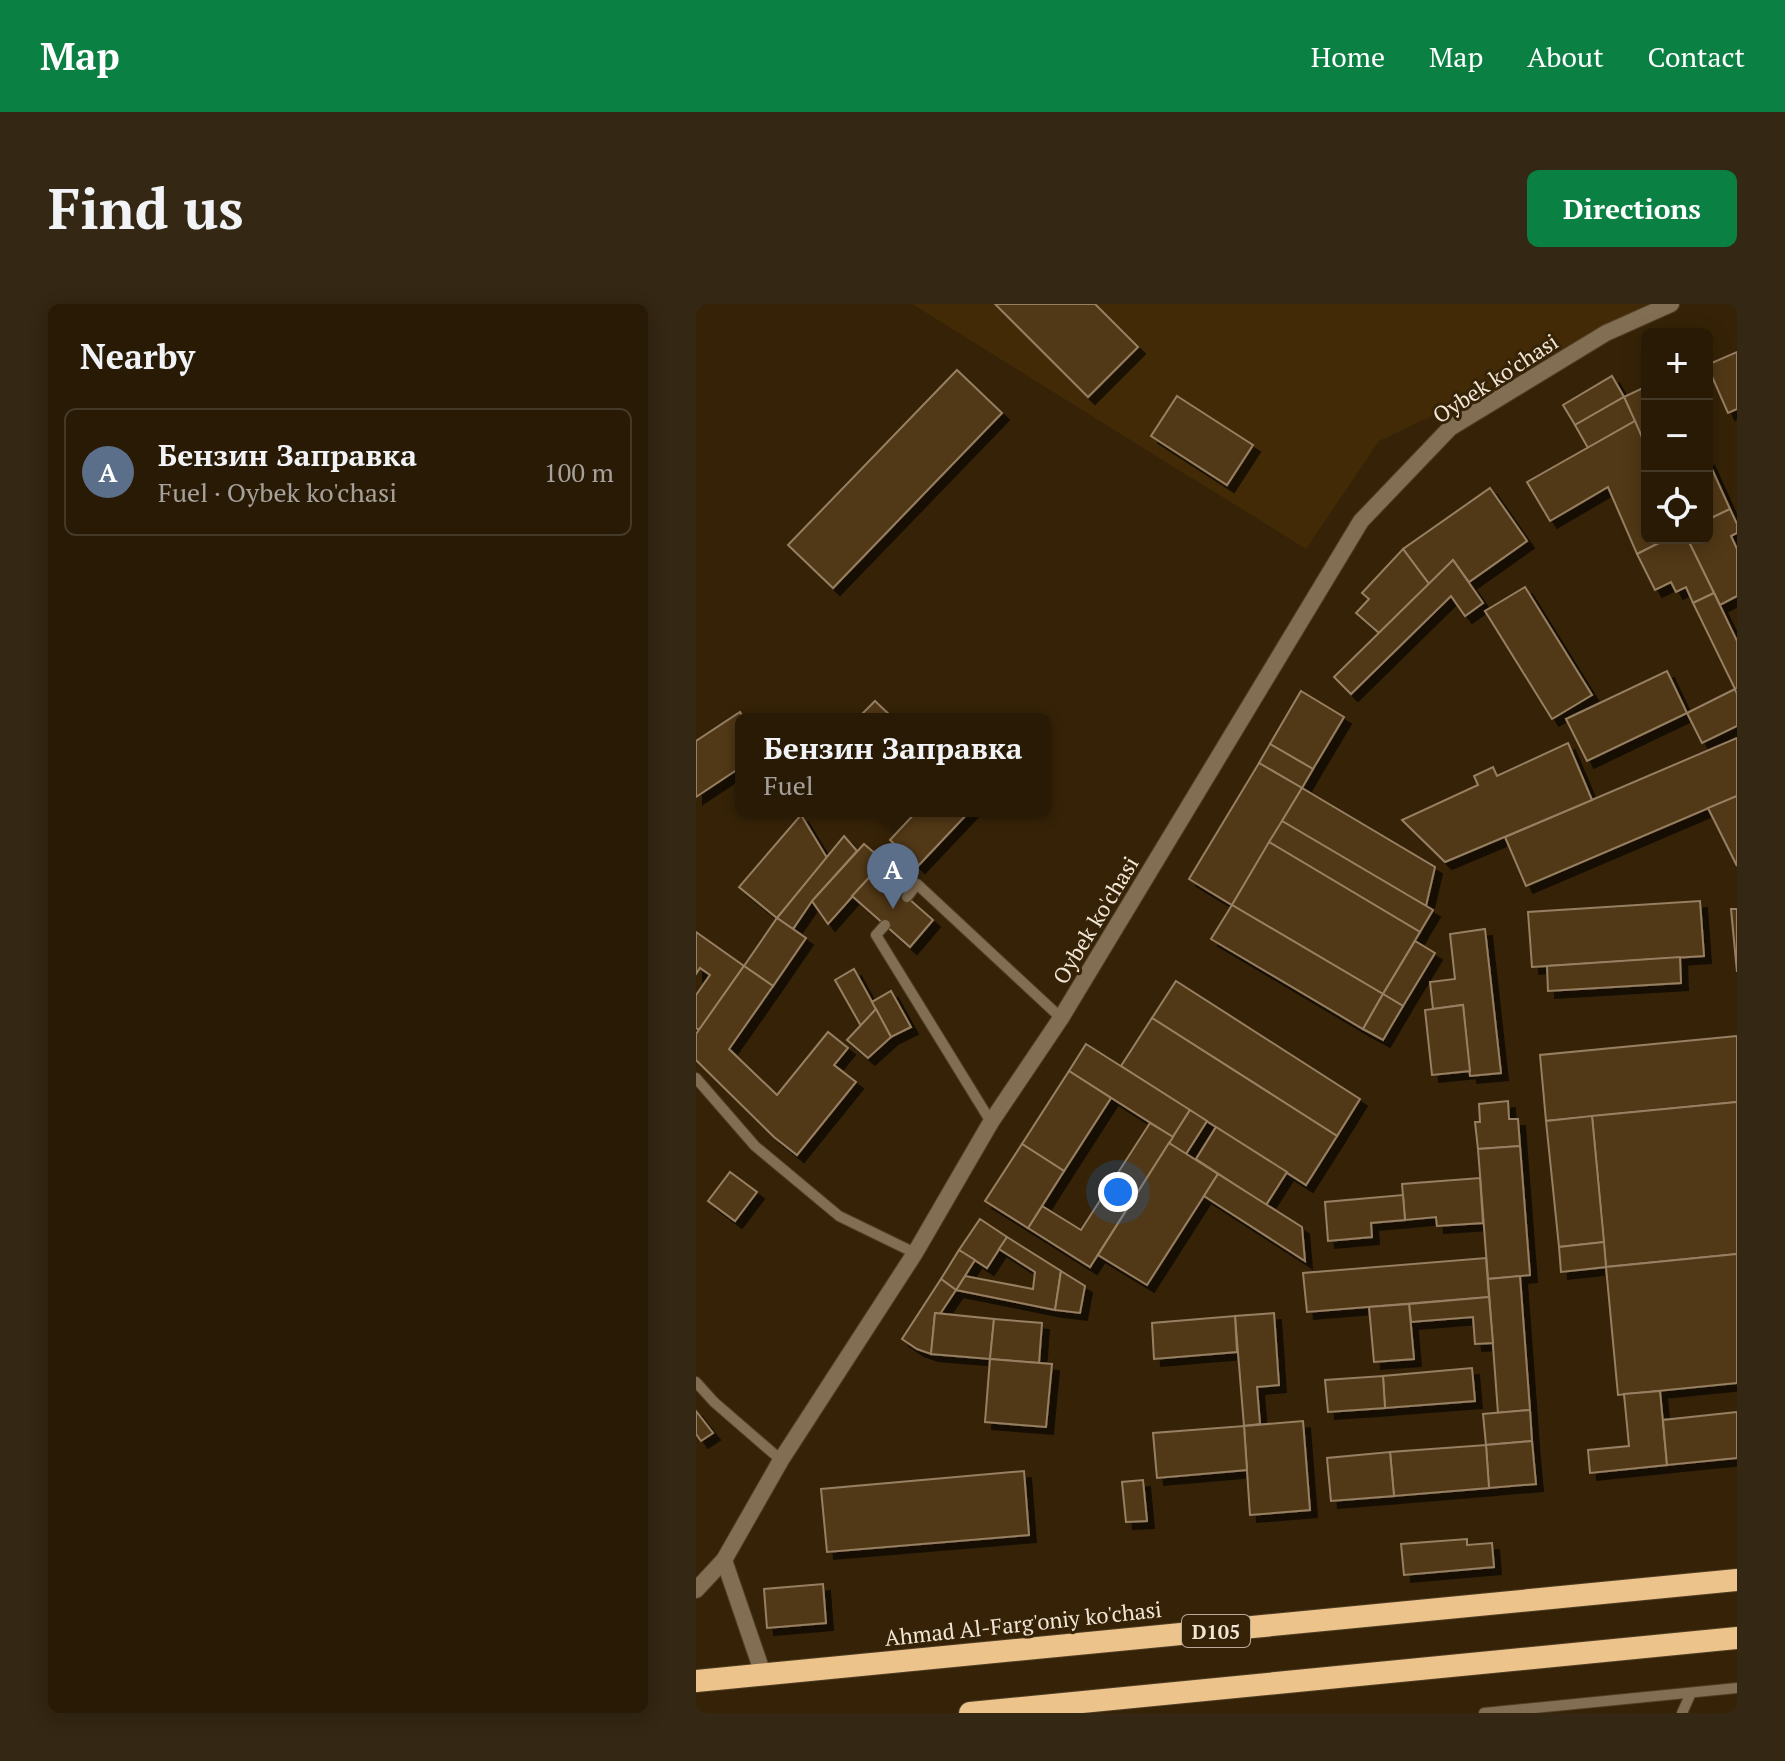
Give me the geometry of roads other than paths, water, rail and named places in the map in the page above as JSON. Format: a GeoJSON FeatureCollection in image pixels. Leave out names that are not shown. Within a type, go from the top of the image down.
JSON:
{"type":"FeatureCollection","features":[{"type":"Feature","properties":{"kind":"highway","name":"Ahmad Al-Farg'oniy ko'chasi"},"geometry":{"type":"LineString","coordinates":[[696,1681],[1737,1580]]}},
{"type":"Feature","properties":{"kind":"highway"},"geometry":{"type":"LineString","coordinates":[[970,1713],[1737,1638]]}},
{"type":"Feature","properties":{"kind":"street","name":"Oybek ko'chasi"},"geometry":{"type":"LineString","coordinates":[[696,1590],[724,1560],[781,1460],[915,1253],[991,1122],[1061,1018],[1361,521],[1450,428],[1606,333],[1671,304]]}},
{"type":"Feature","properties":{"kind":"street"},"geometry":{"type":"LineString","coordinates":[[724,1560],[763,1674]]}},
{"type":"Feature","properties":{"kind":"lane"},"geometry":{"type":"LineString","coordinates":[[907,897],[917,884],[1061,1018]]}},
{"type":"Feature","properties":{"kind":"lane"},"geometry":{"type":"LineString","coordinates":[[885,925],[876,935],[991,1122]]}},
{"type":"Feature","properties":{"kind":"lane"},"geometry":{"type":"LineString","coordinates":[[696,1078],[755,1146],[839,1216],[915,1253]]}},
{"type":"Feature","properties":{"kind":"lane"},"geometry":{"type":"LineString","coordinates":[[696,1382],[714,1402],[781,1460]]}},
{"type":"Feature","properties":{"kind":"lane"},"geometry":{"type":"LineString","coordinates":[[1484,1713],[1737,1688]]}},
{"type":"Feature","properties":{"kind":"lane"},"geometry":{"type":"LineString","coordinates":[[1682,1713],[1691,1693]]}},
{"type":"Feature","properties":{"kind":"place","name":"Бензин Заправка"},"geometry":{"type":"Point","coordinates":[893,909]}}]}
